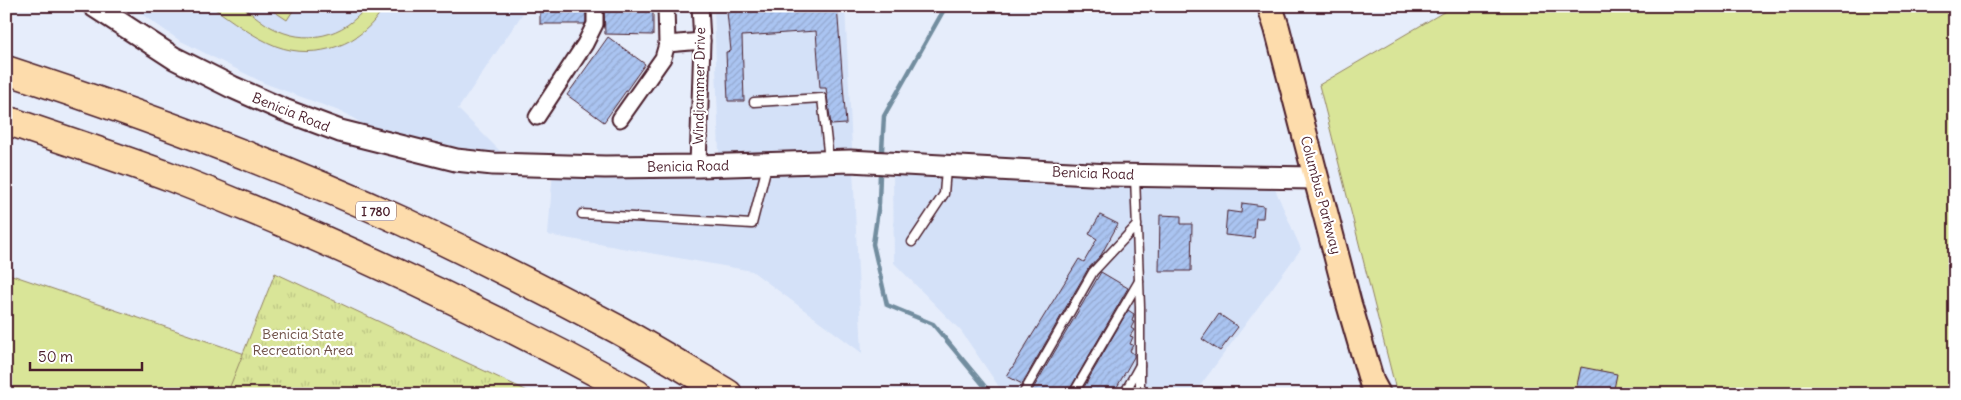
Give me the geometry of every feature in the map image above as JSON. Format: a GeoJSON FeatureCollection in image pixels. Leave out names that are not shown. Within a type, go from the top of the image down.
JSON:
{"type":"FeatureCollection","features":[{"type":"Feature","properties":{"kind":"highway","name":"I 780"},"geometry":{"type":"LineString","coordinates":[[6,70],[184,131],[293,174],[402,222],[525,281],[619,330],[728,394]]}},
{"type":"Feature","properties":{"kind":"highway"},"geometry":{"type":"LineString","coordinates":[[6,120],[170,177],[394,271],[490,317],[637,394]]}},
{"type":"Feature","properties":{"kind":"main road","name":"Benicia Road"},"geometry":{"type":"LineString","coordinates":[[94,6],[174,58],[232,87],[340,132],[456,160],[493,164],[605,167],[850,161],[946,167],[1135,174],[1317,178]]}},
{"type":"Feature","properties":{"kind":"main road","name":"Columbus Parkway"},"geometry":{"type":"LineString","coordinates":[[1270,6],[1349,304],[1374,390]]}},
{"type":"Feature","properties":{"kind":"street"},"geometry":{"type":"LineString","coordinates":[[537,117],[596,24],[595,6]]}},
{"type":"Feature","properties":{"kind":"street"},"geometry":{"type":"LineString","coordinates":[[620,120],[663,58],[666,44],[666,6]]}},
{"type":"Feature","properties":{"kind":"street","name":"Windjammer Drive"},"geometry":{"type":"LineString","coordinates":[[698,166],[702,41],[700,6]]}},
{"type":"Feature","properties":{"kind":"street"},"geometry":{"type":"LineString","coordinates":[[666,44],[702,41]]}},
{"type":"Feature","properties":{"kind":"lane"},"geometry":{"type":"LineString","coordinates":[[754,102],[822,98],[830,162]]}},
{"type":"Feature","properties":{"kind":"lane"},"geometry":{"type":"LineString","coordinates":[[582,214],[752,224],[768,164]]}},
{"type":"Feature","properties":{"kind":"lane"},"geometry":{"type":"LineString","coordinates":[[912,242],[944,194],[946,167]]}},
{"type":"Feature","properties":{"kind":"lane"},"geometry":{"type":"LineString","coordinates":[[1135,174],[1139,281],[1140,394]]}},
{"type":"Feature","properties":{"kind":"lane"},"geometry":{"type":"LineString","coordinates":[[1023,394],[1093,272],[1137,225]]}},
{"type":"Feature","properties":{"kind":"lane"},"geometry":{"type":"LineString","coordinates":[[1073,394],[1139,281]]}},
{"type":"Feature","properties":{"kind":"lane"},"geometry":{"type":"LineString","coordinates":[[1124,394],[1140,364]]}},
{"type":"Feature","properties":{"kind":"shaded area"},"geometry":{"type":"Polygon","coordinates":[[[130,6],[524,6],[523,13],[458,109],[504,155],[379,135],[347,114],[264,83],[179,40],[130,6]]]}},
{"type":"Feature","properties":{"kind":"shaded area"},"geometry":{"type":"Polygon","coordinates":[[[714,6],[845,6],[862,353],[752,271],[548,235],[554,158],[719,154],[714,6]]]}},
{"type":"Feature","properties":{"kind":"shaded area"},"geometry":{"type":"Polygon","coordinates":[[[893,173],[1275,189],[1301,249],[1194,394],[1004,394],[961,331],[894,263],[893,173]]]}},
{"type":"Feature","properties":{"kind":"green space"},"geometry":{"type":"Polygon","coordinates":[[[211,6],[238,6],[267,25],[284,33],[310,37],[323,35],[347,25],[358,17],[367,6],[384,6],[375,20],[352,40],[338,46],[307,52],[291,50],[267,42],[242,28],[211,6]]]}},
{"type":"Feature","properties":{"kind":"green space"},"geometry":{"type":"Polygon","coordinates":[[[266,6],[296,6],[287,20],[266,6]]]}},
{"type":"Feature","properties":{"kind":"green space"},"geometry":{"type":"Polygon","coordinates":[[[1454,6],[1955,6],[1955,394],[1397,394],[1319,85],[1454,6]]]}},
{"type":"Feature","properties":{"kind":"green space"},"geometry":{"type":"Polygon","coordinates":[[[6,273],[363,394],[6,394],[6,273]]]}},
{"type":"Feature","properties":{"kind":"green space","name":"Benicia State Recreation Area"},"geometry":{"type":"Polygon","coordinates":[[[275,273],[534,394],[227,394],[275,273]]]}},
{"type":"Feature","properties":{"kind":"building"},"geometry":{"type":"Polygon","coordinates":[[[540,6],[586,6],[586,22],[585,24],[540,24],[540,6]]]}},
{"type":"Feature","properties":{"kind":"building"},"geometry":{"type":"Polygon","coordinates":[[[604,6],[653,6],[653,35],[605,34],[604,6]]]}},
{"type":"Feature","properties":{"kind":"building"},"geometry":{"type":"Polygon","coordinates":[[[797,6],[837,6],[846,124],[831,125],[826,88],[820,88],[816,31],[742,36],[744,101],[728,101],[726,52],[731,51],[727,12],[797,6]]]}},
{"type":"Feature","properties":{"kind":"building"},"geometry":{"type":"Polygon","coordinates":[[[608,37],[645,64],[604,122],[567,95],[608,37]]]}},
{"type":"Feature","properties":{"kind":"building"},"geometry":{"type":"Polygon","coordinates":[[[1242,203],[1264,206],[1263,218],[1256,218],[1254,238],[1225,235],[1227,211],[1241,213],[1242,203]]]}},
{"type":"Feature","properties":{"kind":"building"},"geometry":{"type":"Polygon","coordinates":[[[1100,215],[1118,224],[1101,255],[1088,269],[1022,384],[1007,376],[1079,259],[1084,262],[1097,239],[1089,234],[1100,215]]]}},
{"type":"Feature","properties":{"kind":"building"},"geometry":{"type":"Polygon","coordinates":[[[1160,215],[1181,216],[1181,224],[1192,224],[1191,271],[1159,271],[1160,215]]]}},
{"type":"Feature","properties":{"kind":"building"},"geometry":{"type":"Polygon","coordinates":[[[1101,272],[1128,288],[1067,394],[1030,394],[1101,272]]]}},
{"type":"Feature","properties":{"kind":"building"},"geometry":{"type":"Polygon","coordinates":[[[1128,310],[1134,314],[1132,321],[1134,322],[1131,328],[1134,330],[1130,336],[1133,337],[1130,344],[1133,345],[1130,351],[1134,354],[1134,357],[1113,394],[1080,394],[1128,310]]]}},
{"type":"Feature","properties":{"kind":"building"},"geometry":{"type":"Polygon","coordinates":[[[1219,314],[1238,327],[1220,351],[1202,339],[1219,314]]]}},
{"type":"Feature","properties":{"kind":"building"},"geometry":{"type":"Polygon","coordinates":[[[1581,367],[1617,374],[1613,394],[1575,394],[1581,367]]]}},
{"type":"Feature","properties":{"kind":"waterway"},"geometry":{"type":"LineString","coordinates":[[882,150],[884,116],[946,6]]}},
{"type":"Feature","properties":{"kind":"waterway"},"geometry":{"type":"LineString","coordinates":[[880,174],[879,203],[873,244],[887,305],[933,324],[991,394]]}}]}
